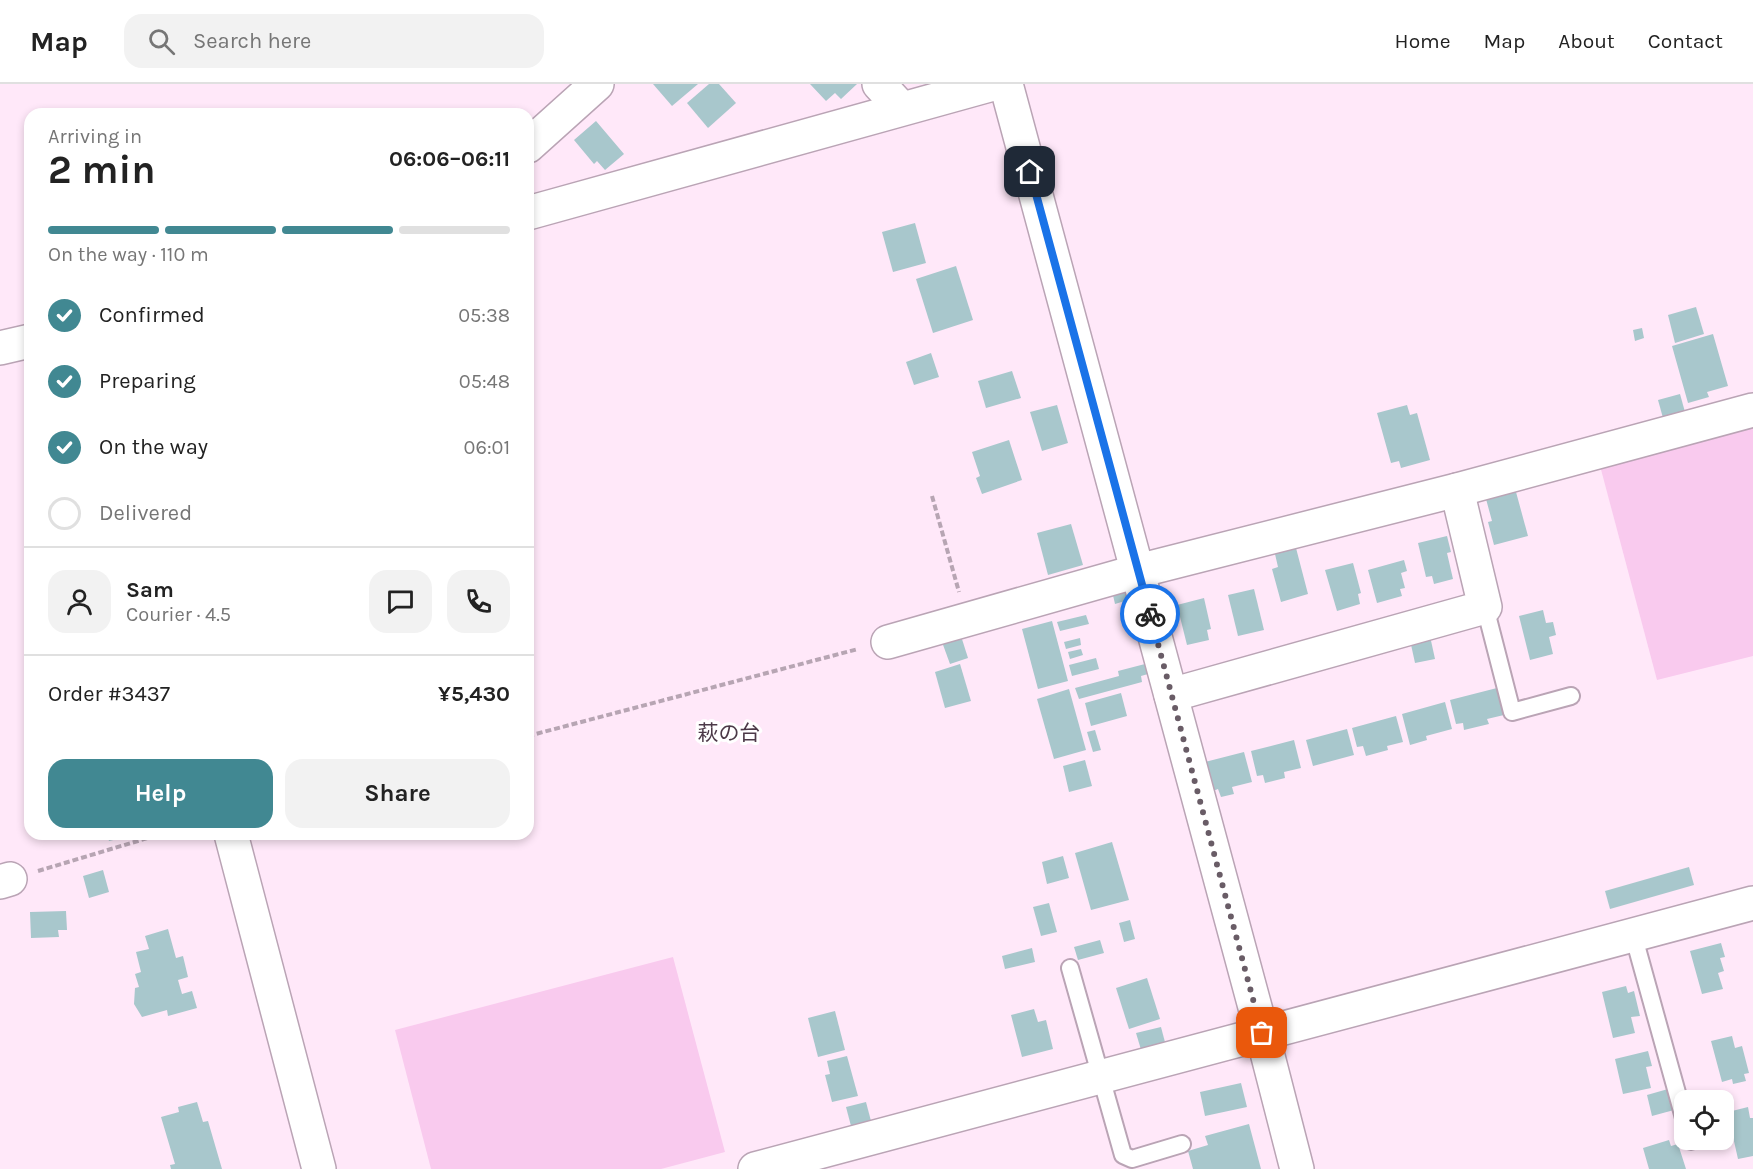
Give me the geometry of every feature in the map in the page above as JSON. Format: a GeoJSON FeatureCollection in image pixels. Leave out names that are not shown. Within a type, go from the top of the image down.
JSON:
{"type":"FeatureCollection","features":[{"type":"Feature","properties":{"kind":"street"},"geometry":{"type":"LineString","coordinates":[[534,141],[597,84]]}},
{"type":"Feature","properties":{"kind":"street"},"geometry":{"type":"LineString","coordinates":[[879,84],[901,108]]}},
{"type":"Feature","properties":{"kind":"street"},"geometry":{"type":"LineString","coordinates":[[534,211],[993,84]]}},
{"type":"Feature","properties":{"kind":"street"},"geometry":{"type":"LineString","coordinates":[[1006,84],[1297,1169]]}},
{"type":"Feature","properties":{"kind":"street"},"geometry":{"type":"LineString","coordinates":[[0,348],[24,342]]}},
{"type":"Feature","properties":{"kind":"street"},"geometry":{"type":"LineString","coordinates":[[888,642],[1138,571],[1457,490],[1753,410]]}},
{"type":"Feature","properties":{"kind":"street"},"geometry":{"type":"LineString","coordinates":[[1171,695],[1485,607],[1457,490]]}},
{"type":"Feature","properties":{"kind":"street"},"geometry":{"type":"LineString","coordinates":[[233,840],[320,1169]]}},
{"type":"Feature","properties":{"kind":"street"},"geometry":{"type":"LineString","coordinates":[[755,1169],[1753,903]]}},
{"type":"Feature","properties":{"kind":"lane"},"geometry":{"type":"LineString","coordinates":[[1485,607],[1512,712],[1571,696]]}},
{"type":"Feature","properties":{"kind":"lane"},"geometry":{"type":"LineString","coordinates":[[1633,934],[1676,1090]]}},
{"type":"Feature","properties":{"kind":"lane"},"geometry":{"type":"LineString","coordinates":[[1070,968],[1123,1155],[1132,1159],[1182,1144]]}},
{"type":"Feature","properties":{"kind":"path"},"geometry":{"type":"LineString","coordinates":[[932,495],[967,619]]}},
{"type":"Feature","properties":{"kind":"path"},"geometry":{"type":"LineString","coordinates":[[534,734],[888,642]]}},
{"type":"Feature","properties":{"kind":"path"},"geometry":{"type":"LineString","coordinates":[[5,880],[141,840]]}},
{"type":"Feature","properties":{"kind":"shaded area"},"geometry":{"type":"Polygon","coordinates":[[[1753,420],[1753,656],[1657,680],[1599,462],[1753,420]]]}},
{"type":"Feature","properties":{"kind":"shaded area"},"geometry":{"type":"Polygon","coordinates":[[[673,957],[725,1152],[661,1169],[431,1169],[395,1030],[673,957]]]}},
{"type":"Feature","properties":{"kind":"building"},"geometry":{"type":"Polygon","coordinates":[[[653,84],[698,84],[672,106],[653,84]]]}},
{"type":"Feature","properties":{"kind":"building"},"geometry":{"type":"Polygon","coordinates":[[[709,84],[719,84],[736,103],[708,128],[687,103],[709,84]]]}},
{"type":"Feature","properties":{"kind":"building"},"geometry":{"type":"Polygon","coordinates":[[[810,84],[857,84],[841,99],[835,93],[826,101],[810,84]]]}},
{"type":"Feature","properties":{"kind":"building"},"geometry":{"type":"Polygon","coordinates":[[[596,121],[624,154],[605,170],[597,161],[594,164],[574,140],[596,121]]]}},
{"type":"Feature","properties":{"kind":"building"},"geometry":{"type":"Polygon","coordinates":[[[915,223],[926,263],[893,272],[882,232],[915,223]]]}},
{"type":"Feature","properties":{"kind":"building"},"geometry":{"type":"Polygon","coordinates":[[[956,266],[973,320],[933,333],[916,279],[956,266]]]}},
{"type":"Feature","properties":{"kind":"building"},"geometry":{"type":"Polygon","coordinates":[[[1696,307],[1704,334],[1675,343],[1668,315],[1696,307]]]}},
{"type":"Feature","properties":{"kind":"building"},"geometry":{"type":"Polygon","coordinates":[[[1642,328],[1644,338],[1635,341],[1633,330],[1642,328]]]}},
{"type":"Feature","properties":{"kind":"building"},"geometry":{"type":"Polygon","coordinates":[[[1713,334],[1728,386],[1707,392],[1709,397],[1688,403],[1672,346],[1713,334]]]}},
{"type":"Feature","properties":{"kind":"building"},"geometry":{"type":"Polygon","coordinates":[[[931,353],[939,377],[914,385],[906,362],[931,353]]]}},
{"type":"Feature","properties":{"kind":"building"},"geometry":{"type":"Polygon","coordinates":[[[1012,371],[1021,398],[986,408],[978,381],[1012,371]]]}},
{"type":"Feature","properties":{"kind":"building"},"geometry":{"type":"Polygon","coordinates":[[[1680,394],[1685,412],[1663,418],[1658,400],[1680,394]]]}},
{"type":"Feature","properties":{"kind":"building"},"geometry":{"type":"Polygon","coordinates":[[[1057,405],[1068,443],[1042,451],[1030,412],[1057,405]]]}},
{"type":"Feature","properties":{"kind":"building"},"geometry":{"type":"Polygon","coordinates":[[[1407,405],[1410,415],[1417,413],[1430,460],[1401,468],[1399,461],[1391,463],[1377,413],[1407,405]]]}},
{"type":"Feature","properties":{"kind":"building"},"geometry":{"type":"Polygon","coordinates":[[[1009,440],[1022,480],[982,494],[976,478],[980,476],[972,452],[1009,440]]]}},
{"type":"Feature","properties":{"kind":"building"},"geometry":{"type":"Polygon","coordinates":[[[1516,492],[1528,536],[1494,545],[1488,522],[1492,521],[1486,499],[1516,492]]]}},
{"type":"Feature","properties":{"kind":"building"},"geometry":{"type":"Polygon","coordinates":[[[1071,524],[1083,565],[1048,575],[1037,533],[1071,524]]]}},
{"type":"Feature","properties":{"kind":"building"},"geometry":{"type":"Polygon","coordinates":[[[1447,536],[1451,552],[1447,553],[1453,579],[1434,584],[1432,576],[1426,577],[1418,543],[1447,536]]]}},
{"type":"Feature","properties":{"kind":"building"},"geometry":{"type":"Polygon","coordinates":[[[1296,548],[1308,594],[1281,602],[1272,569],[1278,567],[1275,554],[1296,548]]]}},
{"type":"Feature","properties":{"kind":"building"},"geometry":{"type":"Polygon","coordinates":[[[1404,560],[1407,571],[1401,573],[1405,588],[1400,589],[1402,596],[1377,603],[1368,570],[1404,560]]]}},
{"type":"Feature","properties":{"kind":"building"},"geometry":{"type":"Polygon","coordinates":[[[1353,563],[1361,593],[1358,594],[1360,604],[1337,611],[1325,570],[1353,563]]]}},
{"type":"Feature","properties":{"kind":"building"},"geometry":{"type":"Polygon","coordinates":[[[1125,588],[1128,600],[1115,604],[1112,591],[1125,588]]]}},
{"type":"Feature","properties":{"kind":"building"},"geometry":{"type":"Polygon","coordinates":[[[1254,589],[1264,630],[1238,636],[1228,595],[1254,589]]]}},
{"type":"Feature","properties":{"kind":"building"},"geometry":{"type":"Polygon","coordinates":[[[1204,598],[1211,629],[1207,630],[1209,640],[1187,645],[1177,605],[1204,598]]]}},
{"type":"Feature","properties":{"kind":"building"},"geometry":{"type":"Polygon","coordinates":[[[1543,610],[1546,623],[1553,622],[1556,635],[1549,637],[1553,654],[1530,660],[1519,616],[1543,610]]]}},
{"type":"Feature","properties":{"kind":"building"},"geometry":{"type":"Polygon","coordinates":[[[1086,615],[1089,624],[1060,631],[1057,622],[1086,615]]]}},
{"type":"Feature","properties":{"kind":"building"},"geometry":{"type":"Polygon","coordinates":[[[1052,621],[1068,681],[1038,689],[1022,629],[1052,621]]]}},
{"type":"Feature","properties":{"kind":"building"},"geometry":{"type":"Polygon","coordinates":[[[961,636],[968,658],[950,664],[942,642],[961,636]]]}},
{"type":"Feature","properties":{"kind":"building"},"geometry":{"type":"Polygon","coordinates":[[[1430,636],[1435,659],[1415,663],[1410,640],[1430,636]]]}},
{"type":"Feature","properties":{"kind":"building"},"geometry":{"type":"Polygon","coordinates":[[[1080,638],[1081,645],[1066,649],[1064,642],[1080,638]]]}},
{"type":"Feature","properties":{"kind":"building"},"geometry":{"type":"Polygon","coordinates":[[[1081,649],[1083,655],[1070,659],[1068,652],[1081,649]]]}},
{"type":"Feature","properties":{"kind":"building"},"geometry":{"type":"Polygon","coordinates":[[[1096,658],[1099,669],[1072,676],[1069,665],[1096,658]]]}},
{"type":"Feature","properties":{"kind":"building"},"geometry":{"type":"Polygon","coordinates":[[[960,664],[971,701],[945,708],[935,672],[960,664]]]}},
{"type":"Feature","properties":{"kind":"building"},"geometry":{"type":"Polygon","coordinates":[[[1145,664],[1148,674],[1141,676],[1142,682],[1079,699],[1075,688],[1119,676],[1118,671],[1145,664]]]}},
{"type":"Feature","properties":{"kind":"building"},"geometry":{"type":"Polygon","coordinates":[[[1497,688],[1504,715],[1487,719],[1489,724],[1464,730],[1463,723],[1456,724],[1450,700],[1497,688]]]}},
{"type":"Feature","properties":{"kind":"building"},"geometry":{"type":"Polygon","coordinates":[[[1069,689],[1086,750],[1054,759],[1037,699],[1069,689]]]}},
{"type":"Feature","properties":{"kind":"building"},"geometry":{"type":"Polygon","coordinates":[[[1121,693],[1127,716],[1091,726],[1085,703],[1121,693]]]}},
{"type":"Feature","properties":{"kind":"building"},"geometry":{"type":"Polygon","coordinates":[[[1445,702],[1452,729],[1426,736],[1427,740],[1410,745],[1402,714],[1445,702]]]}},
{"type":"Feature","properties":{"kind":"building"},"geometry":{"type":"Polygon","coordinates":[[[1396,716],[1403,742],[1387,746],[1388,750],[1366,756],[1363,746],[1357,747],[1352,728],[1396,716]]]}},
{"type":"Feature","properties":{"kind":"building"},"geometry":{"type":"Polygon","coordinates":[[[1347,729],[1354,755],[1313,766],[1306,740],[1347,729]]]}},
{"type":"Feature","properties":{"kind":"building"},"geometry":{"type":"Polygon","coordinates":[[[1095,730],[1101,750],[1093,752],[1087,732],[1095,730]]]}},
{"type":"Feature","properties":{"kind":"building"},"geometry":{"type":"Polygon","coordinates":[[[1294,740],[1301,768],[1284,772],[1285,778],[1265,783],[1263,775],[1257,776],[1251,751],[1294,740]]]}},
{"type":"Feature","properties":{"kind":"building"},"geometry":{"type":"Polygon","coordinates":[[[1244,752],[1252,782],[1232,787],[1234,794],[1221,797],[1218,789],[1213,791],[1205,762],[1244,752]]]}},
{"type":"Feature","properties":{"kind":"building"},"geometry":{"type":"Polygon","coordinates":[[[1085,760],[1092,786],[1069,792],[1063,766],[1085,760]]]}},
{"type":"Feature","properties":{"kind":"building"},"geometry":{"type":"Polygon","coordinates":[[[1112,842],[1129,900],[1091,910],[1075,853],[1112,842]]]}},
{"type":"Feature","properties":{"kind":"building"},"geometry":{"type":"Polygon","coordinates":[[[1063,856],[1069,878],[1047,884],[1042,862],[1063,856]]]}},
{"type":"Feature","properties":{"kind":"building"},"geometry":{"type":"Polygon","coordinates":[[[1689,867],[1694,885],[1610,909],[1605,891],[1689,867]]]}},
{"type":"Feature","properties":{"kind":"building"},"geometry":{"type":"Polygon","coordinates":[[[103,870],[109,892],[89,898],[83,876],[103,870]]]}},
{"type":"Feature","properties":{"kind":"building"},"geometry":{"type":"Polygon","coordinates":[[[1049,903],[1057,932],[1041,936],[1033,907],[1049,903]]]}},
{"type":"Feature","properties":{"kind":"building"},"geometry":{"type":"Polygon","coordinates":[[[66,911],[67,930],[58,930],[59,937],[31,938],[30,912],[66,911]]]}},
{"type":"Feature","properties":{"kind":"building"},"geometry":{"type":"Polygon","coordinates":[[[1130,920],[1135,939],[1124,942],[1119,923],[1130,920]]]}},
{"type":"Feature","properties":{"kind":"building"},"geometry":{"type":"Polygon","coordinates":[[[168,929],[176,958],[183,956],[188,977],[178,980],[182,994],[192,991],[197,1008],[168,1016],[167,1010],[142,1017],[134,1004],[135,988],[139,987],[135,974],[141,972],[136,952],[149,949],[145,936],[168,929]]]}},
{"type":"Feature","properties":{"kind":"building"},"geometry":{"type":"Polygon","coordinates":[[[1100,940],[1104,953],[1078,960],[1074,947],[1100,940]]]}},
{"type":"Feature","properties":{"kind":"building"},"geometry":{"type":"Polygon","coordinates":[[[1721,943],[1725,957],[1720,958],[1724,971],[1718,973],[1723,989],[1702,994],[1690,951],[1721,943]]]}},
{"type":"Feature","properties":{"kind":"building"},"geometry":{"type":"Polygon","coordinates":[[[1032,948],[1035,962],[1005,969],[1002,956],[1032,948]]]}},
{"type":"Feature","properties":{"kind":"building"},"geometry":{"type":"Polygon","coordinates":[[[1147,978],[1160,1019],[1129,1029],[1116,988],[1147,978]]]}},
{"type":"Feature","properties":{"kind":"building"},"geometry":{"type":"Polygon","coordinates":[[[1626,986],[1628,993],[1634,991],[1640,1016],[1631,1017],[1635,1033],[1613,1038],[1602,992],[1626,986]]]}},
{"type":"Feature","properties":{"kind":"building"},"geometry":{"type":"Polygon","coordinates":[[[1034,1009],[1038,1022],[1046,1020],[1053,1049],[1022,1057],[1011,1015],[1034,1009]]]}},
{"type":"Feature","properties":{"kind":"building"},"geometry":{"type":"Polygon","coordinates":[[[835,1011],[845,1050],[818,1057],[808,1018],[835,1011]]]}},
{"type":"Feature","properties":{"kind":"building"},"geometry":{"type":"Polygon","coordinates":[[[1161,1027],[1166,1046],[1142,1053],[1136,1033],[1161,1027]]]}},
{"type":"Feature","properties":{"kind":"building"},"geometry":{"type":"Polygon","coordinates":[[[1732,1036],[1735,1048],[1742,1046],[1749,1073],[1744,1074],[1746,1081],[1733,1084],[1732,1079],[1722,1082],[1711,1041],[1732,1036]]]}},
{"type":"Feature","properties":{"kind":"building"},"geometry":{"type":"Polygon","coordinates":[[[1648,1051],[1652,1066],[1646,1067],[1651,1088],[1623,1094],[1615,1059],[1648,1051]]]}},
{"type":"Feature","properties":{"kind":"building"},"geometry":{"type":"Polygon","coordinates":[[[847,1056],[858,1096],[832,1102],[825,1075],[830,1074],[827,1061],[847,1056]]]}},
{"type":"Feature","properties":{"kind":"building"},"geometry":{"type":"Polygon","coordinates":[[[1241,1083],[1247,1107],[1205,1116],[1200,1092],[1241,1083]]]}},
{"type":"Feature","properties":{"kind":"building"},"geometry":{"type":"Polygon","coordinates":[[[1668,1089],[1674,1110],[1652,1116],[1647,1095],[1668,1089]]]}},
{"type":"Feature","properties":{"kind":"building"},"geometry":{"type":"Polygon","coordinates":[[[197,1102],[203,1122],[208,1121],[222,1169],[171,1169],[170,1165],[175,1164],[161,1117],[179,1112],[178,1107],[197,1102]]]}},
{"type":"Feature","properties":{"kind":"building"},"geometry":{"type":"Polygon","coordinates":[[[866,1102],[871,1121],[851,1126],[846,1107],[866,1102]]]}},
{"type":"Feature","properties":{"kind":"building"},"geometry":{"type":"Polygon","coordinates":[[[1748,1107],[1750,1118],[1753,1118],[1753,1156],[1738,1159],[1734,1141],[1734,1110],[1748,1107]]]}},
{"type":"Feature","properties":{"kind":"building"},"geometry":{"type":"Polygon","coordinates":[[[1249,1124],[1261,1169],[1193,1169],[1188,1151],[1208,1145],[1205,1136],[1249,1124]]]}},
{"type":"Feature","properties":{"kind":"building"},"geometry":{"type":"Polygon","coordinates":[[[1669,1140],[1671,1146],[1674,1145],[1674,1150],[1680,1150],[1686,1169],[1649,1169],[1643,1148],[1669,1140]]]}},
{"type":"Feature","properties":{"kind":"way so far"},"geometry":{"type":"LineString","coordinates":[[1150,614],[1262,1033]]}},
{"type":"Feature","properties":{"kind":"district","name":"萩の台"},"geometry":{"type":"Point","coordinates":[729,733]}},
{"type":"Feature","properties":{"kind":"route"},"geometry":{"type":"LineString","coordinates":[[1030,172],[1150,614]]}}]}
